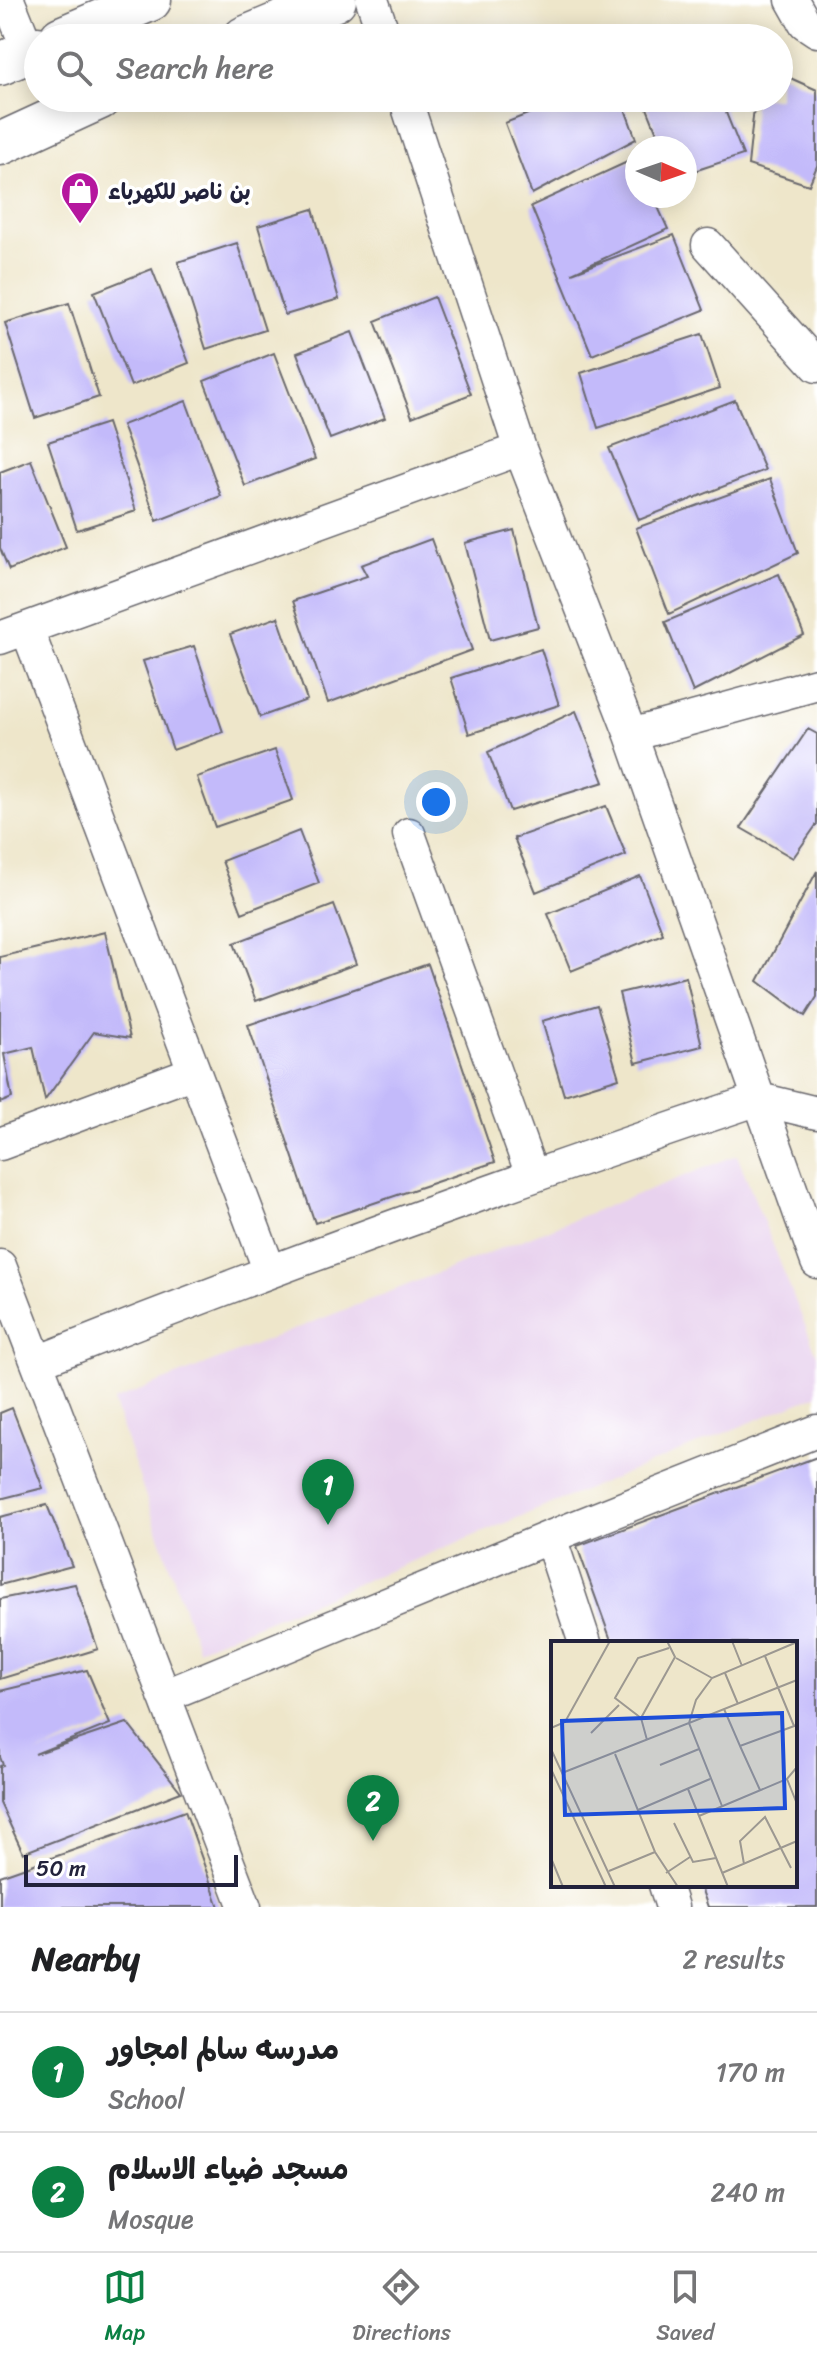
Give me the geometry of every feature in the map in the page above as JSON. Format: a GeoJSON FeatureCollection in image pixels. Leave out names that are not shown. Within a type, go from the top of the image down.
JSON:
{"type":"FeatureCollection","features":[{"type":"Feature","properties":{"kind":"main road"},"geometry":{"type":"LineString","coordinates":[[96,24],[150,0]]}},
{"type":"Feature","properties":{"kind":"main road"},"geometry":{"type":"LineString","coordinates":[[278,24],[335,0]]}},
{"type":"Feature","properties":{"kind":"main road"},"geometry":{"type":"LineString","coordinates":[[0,144],[70,112]]}},
{"type":"Feature","properties":{"kind":"street"},"geometry":{"type":"LineString","coordinates":[[8,0],[30,24]]}},
{"type":"Feature","properties":{"kind":"street"},"geometry":{"type":"LineString","coordinates":[[372,0],[380,24]]}},
{"type":"Feature","properties":{"kind":"street"},"geometry":{"type":"LineString","coordinates":[[792,0],[805,23],[817,31]]}},
{"type":"Feature","properties":{"kind":"street"},"geometry":{"type":"LineString","coordinates":[[410,112],[520,449],[631,735],[817,1262]]}},
{"type":"Feature","properties":{"kind":"street"},"geometry":{"type":"LineString","coordinates":[[708,245],[817,366]]}},
{"type":"Feature","properties":{"kind":"street"},"geometry":{"type":"LineString","coordinates":[[269,1269],[194,1072],[13,634],[520,449]]}},
{"type":"Feature","properties":{"kind":"street"},"geometry":{"type":"LineString","coordinates":[[631,735],[817,683]]}},
{"type":"Feature","properties":{"kind":"street"},"geometry":{"type":"LineString","coordinates":[[409,834],[532,1175]]}},
{"type":"Feature","properties":{"kind":"street"},"geometry":{"type":"LineString","coordinates":[[0,1144],[194,1072]]}},
{"type":"Feature","properties":{"kind":"street"},"geometry":{"type":"LineString","coordinates":[[37,1362],[269,1269],[532,1175],[759,1099],[817,1113]]}},
{"type":"Feature","properties":{"kind":"street"},"geometry":{"type":"LineString","coordinates":[[0,1266],[245,1907]]}},
{"type":"Feature","properties":{"kind":"street"},"geometry":{"type":"LineString","coordinates":[[164,1696],[817,1431]]}},
{"type":"Feature","properties":{"kind":"street"},"geometry":{"type":"LineString","coordinates":[[550,1537],[584,1641]]}},
{"type":"Feature","properties":{"kind":"street"},"geometry":{"type":"LineString","coordinates":[[666,1887],[672,1907]]}},
{"type":"Feature","properties":{"kind":"shaded area"},"geometry":{"type":"Polygon","coordinates":[[[737,1155],[817,1355],[817,1395],[198,1649],[113,1401],[737,1155]]]}},
{"type":"Feature","properties":{"kind":"building"},"geometry":{"type":"Polygon","coordinates":[[[793,79],[817,90],[817,166],[809,185],[748,165],[754,112],[793,112],[793,79]]]}},
{"type":"Feature","properties":{"kind":"building"},"geometry":{"type":"Polygon","coordinates":[[[533,112],[626,112],[635,136],[625,136],[625,145],[532,194],[505,123],[533,112]]]}},
{"type":"Feature","properties":{"kind":"building"},"geometry":{"type":"Polygon","coordinates":[[[649,112],[726,112],[743,155],[697,170],[697,136],[658,136],[649,112]]]}},
{"type":"Feature","properties":{"kind":"building"},"geometry":{"type":"Polygon","coordinates":[[[625,163],[625,208],[658,208],[668,229],[572,273],[674,235],[704,310],[592,355],[531,206],[625,163]]]}},
{"type":"Feature","properties":{"kind":"building"},"geometry":{"type":"Polygon","coordinates":[[[313,209],[339,299],[285,315],[258,226],[313,209]]]}},
{"type":"Feature","properties":{"kind":"building"},"geometry":{"type":"Polygon","coordinates":[[[237,243],[265,330],[206,349],[178,262],[237,243]]]}},
{"type":"Feature","properties":{"kind":"building"},"geometry":{"type":"Polygon","coordinates":[[[152,269],[189,363],[131,386],[94,292],[152,269]]]}},
{"type":"Feature","properties":{"kind":"building"},"geometry":{"type":"Polygon","coordinates":[[[434,297],[471,394],[412,417],[375,321],[434,297]]]}},
{"type":"Feature","properties":{"kind":"building"},"geometry":{"type":"Polygon","coordinates":[[[69,303],[99,397],[35,418],[5,323],[69,303]]]}},
{"type":"Feature","properties":{"kind":"building"},"geometry":{"type":"Polygon","coordinates":[[[352,332],[385,418],[330,439],[297,353],[352,332]]]}},
{"type":"Feature","properties":{"kind":"building"},"geometry":{"type":"Polygon","coordinates":[[[702,334],[720,388],[598,428],[581,373],[702,334]]]}},
{"type":"Feature","properties":{"kind":"building"},"geometry":{"type":"Polygon","coordinates":[[[274,353],[315,459],[245,486],[204,381],[274,353]]]}},
{"type":"Feature","properties":{"kind":"building"},"geometry":{"type":"Polygon","coordinates":[[[735,400],[765,470],[639,520],[609,448],[735,400]]]}},
{"type":"Feature","properties":{"kind":"building"},"geometry":{"type":"Polygon","coordinates":[[[186,401],[221,496],[157,521],[122,425],[186,401]]]}},
{"type":"Feature","properties":{"kind":"building"},"geometry":{"type":"Polygon","coordinates":[[[107,423],[136,511],[77,530],[48,442],[107,423]]]}},
{"type":"Feature","properties":{"kind":"building"},"geometry":{"type":"Polygon","coordinates":[[[31,460],[66,547],[9,570],[0,548],[0,472],[31,460]]]}},
{"type":"Feature","properties":{"kind":"building"},"geometry":{"type":"Polygon","coordinates":[[[770,479],[798,553],[669,614],[636,528],[770,479]]]}},
{"type":"Feature","properties":{"kind":"building"},"geometry":{"type":"Polygon","coordinates":[[[514,530],[538,627],[490,640],[465,543],[514,530]]]}},
{"type":"Feature","properties":{"kind":"building"},"geometry":{"type":"Polygon","coordinates":[[[431,539],[472,650],[328,703],[293,601],[367,576],[361,565],[431,539]]]}},
{"type":"Feature","properties":{"kind":"building"},"geometry":{"type":"Polygon","coordinates":[[[779,574],[804,635],[693,692],[665,622],[779,574]]]}},
{"type":"Feature","properties":{"kind":"building"},"geometry":{"type":"Polygon","coordinates":[[[278,617],[307,700],[260,717],[230,634],[278,617]]]}},
{"type":"Feature","properties":{"kind":"building"},"geometry":{"type":"Polygon","coordinates":[[[194,646],[223,732],[173,750],[143,661],[194,646]]]}},
{"type":"Feature","properties":{"kind":"building"},"geometry":{"type":"Polygon","coordinates":[[[541,649],[559,705],[469,734],[451,678],[541,649]]]}},
{"type":"Feature","properties":{"kind":"building"},"geometry":{"type":"Polygon","coordinates":[[[576,711],[604,782],[510,811],[488,752],[576,711]]]}},
{"type":"Feature","properties":{"kind":"building"},"geometry":{"type":"Polygon","coordinates":[[[808,729],[817,734],[817,824],[793,858],[741,828],[808,729]]]}},
{"type":"Feature","properties":{"kind":"building"},"geometry":{"type":"Polygon","coordinates":[[[275,750],[293,800],[215,827],[197,777],[275,750]]]}},
{"type":"Feature","properties":{"kind":"building"},"geometry":{"type":"Polygon","coordinates":[[[606,806],[626,855],[536,892],[514,838],[606,806]]]}},
{"type":"Feature","properties":{"kind":"building"},"geometry":{"type":"Polygon","coordinates":[[[299,831],[319,883],[242,913],[222,861],[299,831]]]}},
{"type":"Feature","properties":{"kind":"building"},"geometry":{"type":"Polygon","coordinates":[[[817,871],[817,997],[805,1016],[758,981],[817,871]]]}},
{"type":"Feature","properties":{"kind":"building"},"geometry":{"type":"Polygon","coordinates":[[[640,876],[663,934],[571,971],[548,914],[640,876]]]}},
{"type":"Feature","properties":{"kind":"building"},"geometry":{"type":"Polygon","coordinates":[[[334,905],[356,964],[256,1001],[234,943],[334,905]]]}},
{"type":"Feature","properties":{"kind":"building"},"geometry":{"type":"Polygon","coordinates":[[[105,932],[130,1038],[94,1032],[45,1100],[33,1047],[4,1054],[12,1098],[0,1103],[0,957],[105,932]]]}},
{"type":"Feature","properties":{"kind":"building"},"geometry":{"type":"Polygon","coordinates":[[[428,964],[495,1162],[315,1223],[248,1025],[428,964]]]}},
{"type":"Feature","properties":{"kind":"building"},"geometry":{"type":"Polygon","coordinates":[[[686,977],[702,1046],[636,1063],[619,993],[686,977]]]}},
{"type":"Feature","properties":{"kind":"building"},"geometry":{"type":"Polygon","coordinates":[[[597,1005],[619,1078],[564,1095],[542,1021],[597,1005]]]}},
{"type":"Feature","properties":{"kind":"building"},"geometry":{"type":"Polygon","coordinates":[[[12,1408],[43,1488],[0,1499],[0,1413],[12,1408]]]}},
{"type":"Feature","properties":{"kind":"building"},"geometry":{"type":"Polygon","coordinates":[[[817,1457],[817,1907],[708,1907],[701,1887],[797,1887],[797,1641],[611,1641],[577,1546],[817,1457]]]}},
{"type":"Feature","properties":{"kind":"building"},"geometry":{"type":"Polygon","coordinates":[[[47,1505],[72,1566],[0,1585],[0,1517],[47,1505]]]}},
{"type":"Feature","properties":{"kind":"building"},"geometry":{"type":"Polygon","coordinates":[[[75,1584],[98,1649],[0,1679],[0,1599],[75,1584]]]}},
{"type":"Feature","properties":{"kind":"building"},"geometry":{"type":"Polygon","coordinates":[[[87,1670],[110,1724],[35,1754],[127,1723],[181,1792],[23,1853],[0,1803],[0,1766],[3,1765],[0,1757],[0,1691],[87,1670]]]}},
{"type":"Feature","properties":{"kind":"building"},"geometry":{"type":"Polygon","coordinates":[[[185,1811],[219,1907],[0,1907],[0,1876],[185,1811]]]}},
{"type":"Feature","properties":{"kind":"place","name":"بن ناصر للكهرباء"},"geometry":{"type":"Point","coordinates":[80,225]}},
{"type":"Feature","properties":{"kind":"place","name":"مدرسه سالم امجاور"},"geometry":{"type":"Point","coordinates":[328,1525]}},
{"type":"Feature","properties":{"kind":"place","name":"مسجد ضياء الاسلام"},"geometry":{"type":"Point","coordinates":[373,1841]}}]}
